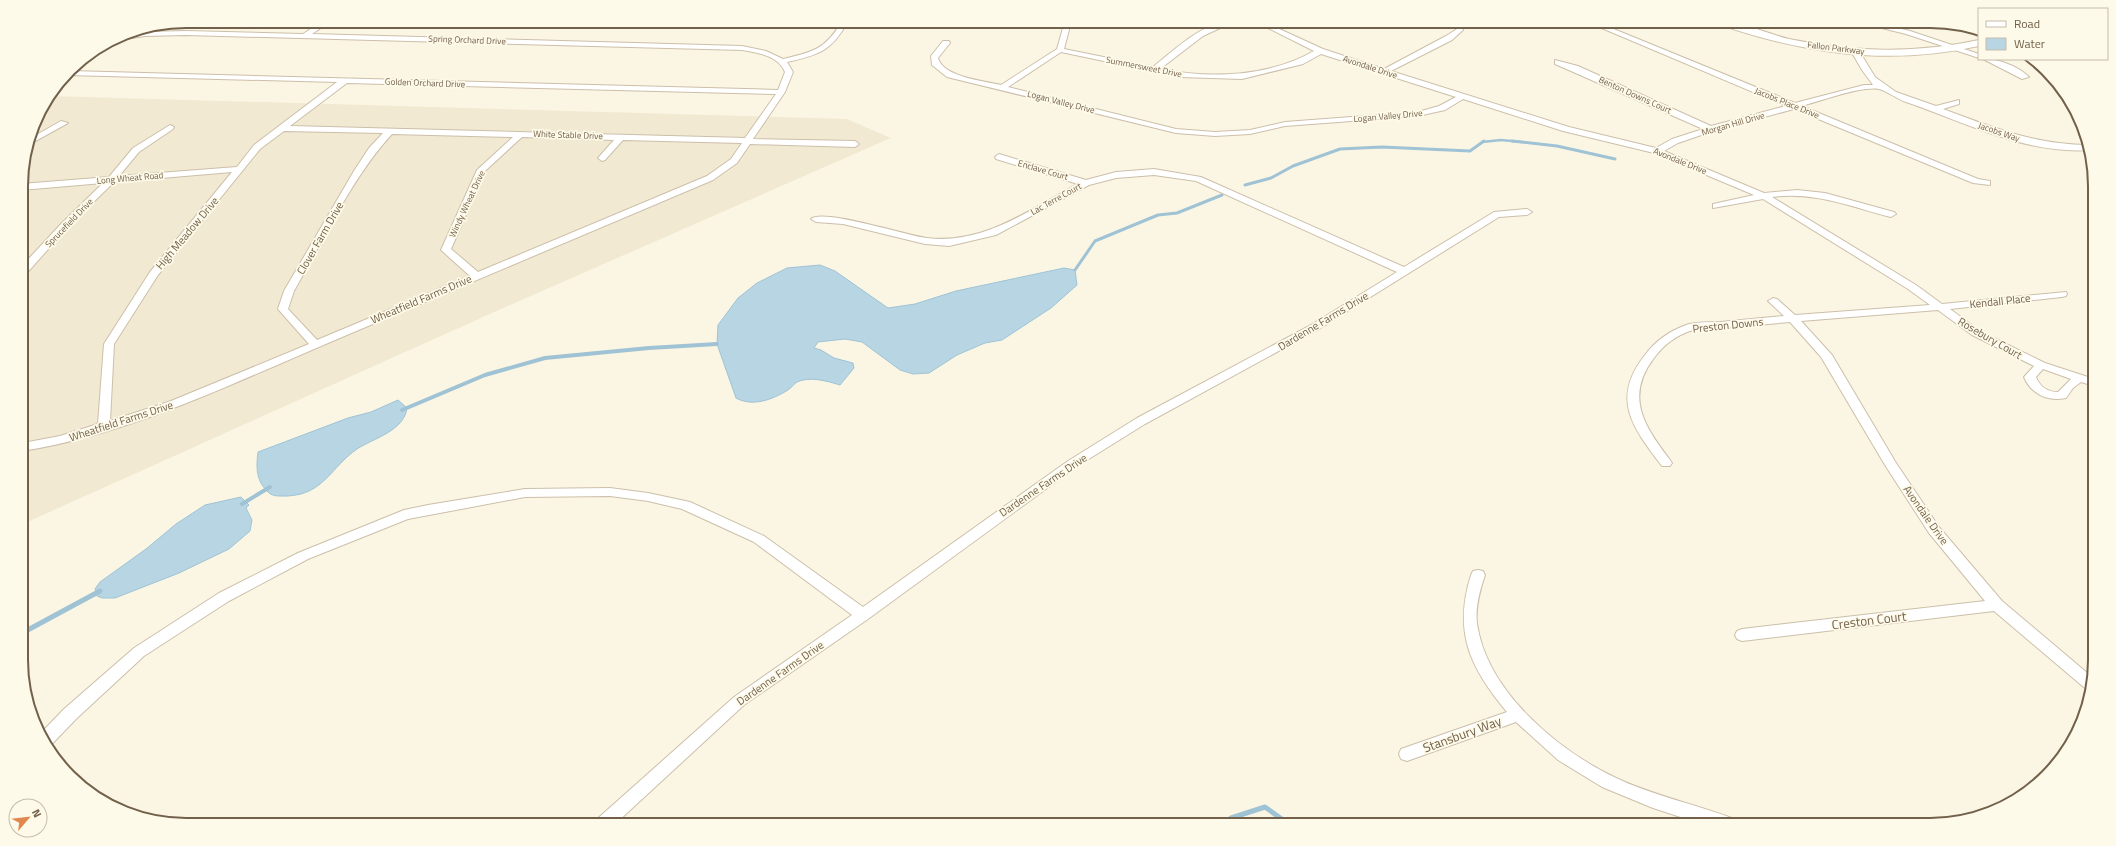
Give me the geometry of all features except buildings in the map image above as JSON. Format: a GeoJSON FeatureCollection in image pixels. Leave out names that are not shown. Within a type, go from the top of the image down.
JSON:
{"type":"FeatureCollection","features":[{"type":"Feature","properties":{"kind":"street"},"geometry":{"type":"LineString","coordinates":[[165,33],[172,28]]}},
{"type":"Feature","properties":{"kind":"street"},"geometry":{"type":"LineString","coordinates":[[305,36],[317,28]]}},
{"type":"Feature","properties":{"kind":"street"},"geometry":{"type":"LineString","coordinates":[[781,92],[789,72],[784,61],[828,47],[837,37],[842,28]]}},
{"type":"Feature","properties":{"kind":"street"},"geometry":{"type":"LineString","coordinates":[[1002,88],[1060,50],[1066,28]]}},
{"type":"Feature","properties":{"kind":"street"},"geometry":{"type":"LineString","coordinates":[[1154,70],[1210,28]]}},
{"type":"Feature","properties":{"kind":"street","name":"Avondale Drive"},"geometry":{"type":"LineString","coordinates":[[1272,28],[1320,51],[1384,72],[1566,129],[1657,151],[1766,197],[1912,287],[1939,308]]}},
{"type":"Feature","properties":{"kind":"street"},"geometry":{"type":"LineString","coordinates":[[1384,72],[1449,38],[1460,30],[1460,28]]}},
{"type":"Feature","properties":{"kind":"street","name":"Jacobs Place Drive"},"geometry":{"type":"LineString","coordinates":[[1606,28],[1976,181],[1987,183]]}},
{"type":"Feature","properties":{"kind":"street","name":"Fallon Parkway"},"geometry":{"type":"LineString","coordinates":[[1742,28],[1769,37],[1856,52],[1920,53],[1978,43]]}},
{"type":"Feature","properties":{"kind":"street"},"geometry":{"type":"LineString","coordinates":[[1892,28],[1978,56]]}},
{"type":"Feature","properties":{"kind":"street","name":"Spring Orchard Drive"},"geometry":{"type":"LineString","coordinates":[[133,37],[165,33],[742,48],[772,55],[784,61]]}},
{"type":"Feature","properties":{"kind":"street","name":"Fallon Parkway"},"geometry":{"type":"LineString","coordinates":[[1953,47],[1961,42],[1978,38]]}},
{"type":"Feature","properties":{"kind":"street","name":"Logan Valley Drive"},"geometry":{"type":"LineString","coordinates":[[946,42],[934,58],[936,65],[950,75],[1176,131],[1215,138],[1285,124],[1418,114],[1442,108],[1462,96]]}},
{"type":"Feature","properties":{"kind":"street","name":"Summersweet Drive"},"geometry":{"type":"LineString","coordinates":[[1060,50],[1180,75],[1242,77],[1300,62],[1320,51]]}},
{"type":"Feature","properties":{"kind":"street","name":"Jacobs Way"},"geometry":{"type":"LineString","coordinates":[[1856,52],[1870,77],[1880,86],[1901,97],[1935,108],[2003,135],[2064,148],[2084,148]]}},
{"type":"Feature","properties":{"kind":"street"},"geometry":{"type":"LineString","coordinates":[[1990,60],[2005,66],[2025,77]]}},
{"type":"Feature","properties":{"kind":"street","name":"Benton Downs Court"},"geometry":{"type":"LineString","coordinates":[[1558,62],[1575,68],[1710,129]]}},
{"type":"Feature","properties":{"kind":"street","name":"Golden Orchard Drive"},"geometry":{"type":"LineString","coordinates":[[75,73],[781,92]]}},
{"type":"Feature","properties":{"kind":"street","name":"High Meadow Drive"},"geometry":{"type":"LineString","coordinates":[[104,428],[109,344],[154,274],[257,147],[344,81]]}},
{"type":"Feature","properties":{"kind":"street","name":"Morgan Hill Drive"},"geometry":{"type":"LineString","coordinates":[[1657,151],[1676,141],[1710,129],[1864,87],[1880,86]]}},
{"type":"Feature","properties":{"kind":"street","name":"Wheatfield Farms Drive"},"geometry":{"type":"LineString","coordinates":[[28,446],[62,440],[104,428],[175,404],[710,178],[734,161],[781,92]]}},
{"type":"Feature","properties":{"kind":"street"},"geometry":{"type":"LineString","coordinates":[[1935,108],[1956,102]]}},
{"type":"Feature","properties":{"kind":"street"},"geometry":{"type":"LineString","coordinates":[[35,139],[64,123]]}},
{"type":"Feature","properties":{"kind":"street","name":"Sprucefield Drive"},"geometry":{"type":"LineString","coordinates":[[28,265],[64,226],[111,180],[136,150],[170,127]]}},
{"type":"Feature","properties":{"kind":"street","name":"White Stable Drive"},"geometry":{"type":"LineString","coordinates":[[282,128],[855,144]]}},
{"type":"Feature","properties":{"kind":"street","name":"Clover Farm Drive"},"geometry":{"type":"LineString","coordinates":[[316,345],[283,310],[285,301],[289,291],[358,171],[372,150],[391,130]]}},
{"type":"Feature","properties":{"kind":"street","name":"Windy Wheat Drive"},"geometry":{"type":"LineString","coordinates":[[476,276],[446,250],[481,170],[521,134]]}},
{"type":"Feature","properties":{"kind":"street"},"geometry":{"type":"LineString","coordinates":[[602,158],[621,137]]}},
{"type":"Feature","properties":{"kind":"street","name":"Jacobs Way"},"geometry":{"type":"LineString","coordinates":[[2064,148],[2074,155]]}},
{"type":"Feature","properties":{"kind":"street","name":"Enclave Court"},"geometry":{"type":"LineString","coordinates":[[999,158],[1086,183]]}},
{"type":"Feature","properties":{"kind":"street","name":"Long Wheat Road"},"geometry":{"type":"LineString","coordinates":[[28,186],[239,169]]}},
{"type":"Feature","properties":{"kind":"street","name":"Lac Terre Court"},"geometry":{"type":"LineString","coordinates":[[816,219],[843,221],[925,241],[949,243],[993,233],[1086,183],[1134,172],[1169,174],[1198,179],[1404,271]]}},
{"type":"Feature","properties":{"kind":"street"},"geometry":{"type":"LineString","coordinates":[[1716,206],[1782,194],[1819,194],[1848,200],[1891,214]]}},
{"type":"Feature","properties":{"kind":"street","name":"Dardenne Farms Drive"},"geometry":{"type":"LineString","coordinates":[[610,818],[739,701],[863,616],[999,515],[1072,464],[1141,421],[1315,328],[1497,214],[1527,212]]}},
{"type":"Feature","properties":{"kind":"street","name":"Kendall Place"},"geometry":{"type":"LineString","coordinates":[[1939,308],[2062,294]]}},
{"type":"Feature","properties":{"kind":"street","name":"Avondale Drive"},"geometry":{"type":"LineString","coordinates":[[1773,301],[1793,319],[1826,356],[1891,465],[1934,530],[1997,605],[2087,682]]}},
{"type":"Feature","properties":{"kind":"street"},"geometry":{"type":"LineString","coordinates":[[1793,319],[1939,308]]}},
{"type":"Feature","properties":{"kind":"street","name":"Rosebury Court"},"geometry":{"type":"LineString","coordinates":[[1939,308],[1976,333],[2041,365],[2088,381]]}},
{"type":"Feature","properties":{"kind":"street","name":"Preston Downs"},"geometry":{"type":"LineString","coordinates":[[1666,463],[1644,434],[1635,412],[1632,391],[1640,368],[1654,350],[1668,337],[1692,327],[1793,319]]}},
{"type":"Feature","properties":{"kind":"street"},"geometry":{"type":"LineString","coordinates":[[2041,365],[2030,377],[2036,389],[2046,393],[2057,396],[2062,395],[2068,386],[2080,378]]}},
{"type":"Feature","properties":{"kind":"street"},"geometry":{"type":"LineString","coordinates":[[48,737],[70,714],[139,652],[224,597],[303,556],[404,515],[428,509],[525,493],[610,492],[648,497],[685,505],[759,539],[863,616]]}},
{"type":"Feature","properties":{"kind":"street"},"geometry":{"type":"LineString","coordinates":[[1478,575],[1471,596],[1470,623],[1476,650],[1486,671],[1517,715],[1549,742],[1606,781],[1649,799],[1709,818]]}},
{"type":"Feature","properties":{"kind":"street","name":"Creston Court"},"geometry":{"type":"LineString","coordinates":[[1742,635],[1997,605]]}},
{"type":"Feature","properties":{"kind":"street","name":"Stansbury Way"},"geometry":{"type":"LineString","coordinates":[[1407,754],[1517,715]]}},
{"type":"Feature","properties":{"kind":"shaded area"},"geometry":{"type":"Polygon","coordinates":[[[56,96],[847,119],[891,138],[501,309],[28,522],[28,176],[36,135],[44,116],[56,96]]]}},
{"type":"Feature","properties":{"kind":"water"},"geometry":{"type":"Polygon","coordinates":[[[820,265],[835,271],[888,308],[915,304],[956,291],[1064,268],[1075,270],[1077,285],[1051,308],[1002,340],[985,343],[957,355],[929,373],[913,374],[900,370],[862,342],[845,339],[818,342],[814,348],[821,350],[834,358],[853,363],[854,368],[840,385],[807,379],[797,382],[782,394],[762,401],[749,402],[736,398],[717,344],[718,325],[738,298],[757,283],[787,268],[820,265]]]}},
{"type":"Feature","properties":{"kind":"water"},"geometry":{"type":"Polygon","coordinates":[[[398,400],[407,408],[405,416],[400,423],[387,433],[357,449],[319,485],[300,494],[288,496],[272,495],[264,488],[259,478],[257,468],[258,452],[348,418],[371,412],[398,400]]]}},
{"type":"Feature","properties":{"kind":"water"},"geometry":{"type":"Polygon","coordinates":[[[241,497],[249,505],[246,508],[252,520],[250,531],[229,549],[179,573],[115,598],[102,598],[97,596],[95,589],[100,582],[146,549],[176,524],[205,505],[241,497]]]}},
{"type":"Feature","properties":{"kind":"waterway"},"geometry":{"type":"LineString","coordinates":[[1483,142],[1501,140],[1515,141]]}},
{"type":"Feature","properties":{"kind":"waterway"},"geometry":{"type":"LineString","coordinates":[[1515,141],[1522,142]]}},
{"type":"Feature","properties":{"kind":"waterway"},"geometry":{"type":"LineString","coordinates":[[1515,141],[1557,146],[1615,159]]}},
{"type":"Feature","properties":{"kind":"waterway"},"geometry":{"type":"LineString","coordinates":[[1245,185],[1271,178],[1293,166],[1340,149],[1382,147],[1470,151],[1483,142]]}},
{"type":"Feature","properties":{"kind":"waterway"},"geometry":{"type":"LineString","coordinates":[[1075,270],[1095,241],[1158,215],[1177,213],[1222,195]]}},
{"type":"Feature","properties":{"kind":"waterway"},"geometry":{"type":"LineString","coordinates":[[402,410],[485,375],[545,358],[649,348],[717,344]]}},
{"type":"Feature","properties":{"kind":"waterway"},"geometry":{"type":"LineString","coordinates":[[242,504],[270,487]]}},
{"type":"Feature","properties":{"kind":"waterway"},"geometry":{"type":"LineString","coordinates":[[28,630],[100,591]]}},
{"type":"Feature","properties":{"kind":"waterway"},"geometry":{"type":"LineString","coordinates":[[1231,818],[1265,807],[1280,818]]}}]}
